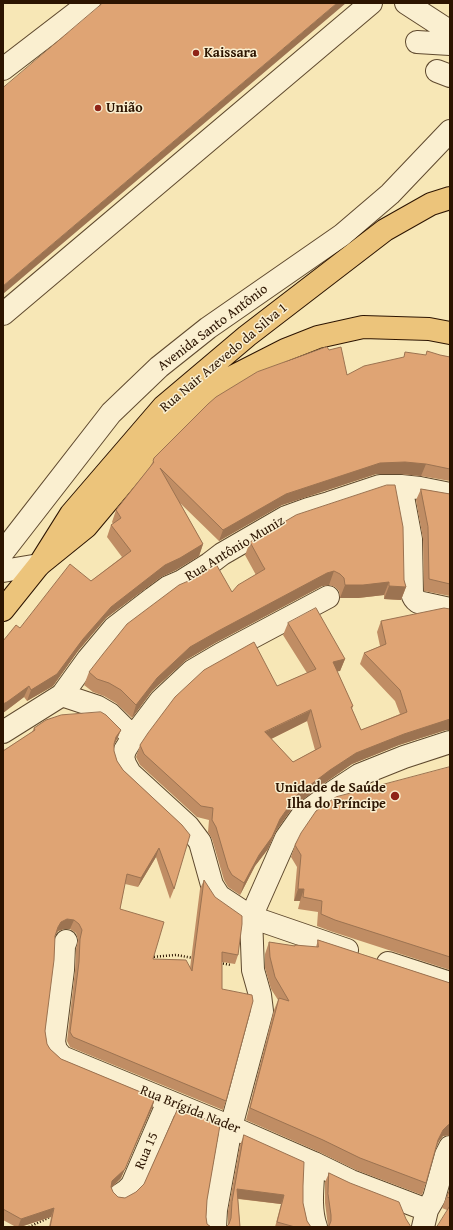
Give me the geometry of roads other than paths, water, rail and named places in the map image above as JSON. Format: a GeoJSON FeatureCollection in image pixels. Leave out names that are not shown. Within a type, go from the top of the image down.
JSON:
{"type":"FeatureCollection","features":[{"type":"Feature","properties":{"kind":"main road","name":"Rua Nair Azevedo da Silva 1"},"geometry":{"type":"LineString","coordinates":[[39,565],[72,514],[163,407],[247,336],[385,230],[431,204],[450,198]]}},
{"type":"Feature","properties":{"kind":"main road"},"geometry":{"type":"LineString","coordinates":[[3,610],[39,565],[86,527],[143,459],[184,415],[230,378],[285,350],[318,337],[363,327],[429,329],[450,333]]}},
{"type":"Feature","properties":{"kind":"street"},"geometry":{"type":"LineString","coordinates":[[3,69],[89,3]]}},
{"type":"Feature","properties":{"kind":"street"},"geometry":{"type":"LineString","coordinates":[[3,314],[371,3]]}},
{"type":"Feature","properties":{"kind":"street"},"geometry":{"type":"LineString","coordinates":[[406,3],[442,27],[450,30]]}},
{"type":"Feature","properties":{"kind":"street"},"geometry":{"type":"LineString","coordinates":[[417,42],[450,44]]}},
{"type":"Feature","properties":{"kind":"street","name":"Avenida Santo Antônio"},"geometry":{"type":"LineString","coordinates":[[3,552],[111,413],[159,367],[208,328],[342,235],[390,194],[450,131]]}},
{"type":"Feature","properties":{"kind":"street","name":"Rua Antônio Muniz"},"geometry":{"type":"LineString","coordinates":[[62,695],[88,659],[114,628],[168,587],[182,581],[222,554],[286,517],[380,486],[420,488],[450,494]]}},
{"type":"Feature","properties":{"kind":"street"},"geometry":{"type":"LineString","coordinates":[[401,486],[411,539],[413,597],[418,602],[450,609]]}},
{"type":"Feature","properties":{"kind":"street"},"geometry":{"type":"LineString","coordinates":[[3,571],[39,565]]}},
{"type":"Feature","properties":{"kind":"street"},"geometry":{"type":"LineString","coordinates":[[328,597],[192,670],[161,700],[133,737],[124,750],[123,757],[125,764],[130,773],[188,826],[200,842],[212,885],[219,896],[251,917],[450,983]]}},
{"type":"Feature","properties":{"kind":"street"},"geometry":{"type":"LineString","coordinates":[[3,732],[62,695],[98,706],[110,714],[133,737]]}},
{"type":"Feature","properties":{"kind":"street"},"geometry":{"type":"LineString","coordinates":[[215,1227],[216,1210],[231,1127],[262,1011],[260,994],[253,970],[251,917],[286,838],[303,814],[332,792],[359,775],[404,757],[450,742]]}},
{"type":"Feature","properties":{"kind":"street","name":"Rua Brígida Nader"},"geometry":{"type":"LineString","coordinates":[[66,941],[64,946],[63,970],[54,1042],[56,1050],[62,1057],[231,1127],[314,1163],[351,1181],[434,1210]]}},
{"type":"Feature","properties":{"kind":"street","name":"Rua 15"},"geometry":{"type":"LineString","coordinates":[[120,1195],[126,1192],[132,1185],[168,1102]]}},
{"type":"Feature","properties":{"kind":"street"},"geometry":{"type":"LineString","coordinates":[[434,1210],[446,1155],[450,1147]]}},
{"type":"Feature","properties":{"kind":"street"},"geometry":{"type":"LineString","coordinates":[[314,1163],[312,1207],[314,1223]]}},
{"type":"Feature","properties":{"kind":"place","name":"Kaissara"},"geometry":{"type":"Point","coordinates":[196,53]}},
{"type":"Feature","properties":{"kind":"place","name":"União"},"geometry":{"type":"Point","coordinates":[98,108]}},
{"type":"Feature","properties":{"kind":"place","name":"Unidade de Saúde Ilha do Príncipe"},"geometry":{"type":"Point","coordinates":[395,796]}}]}
